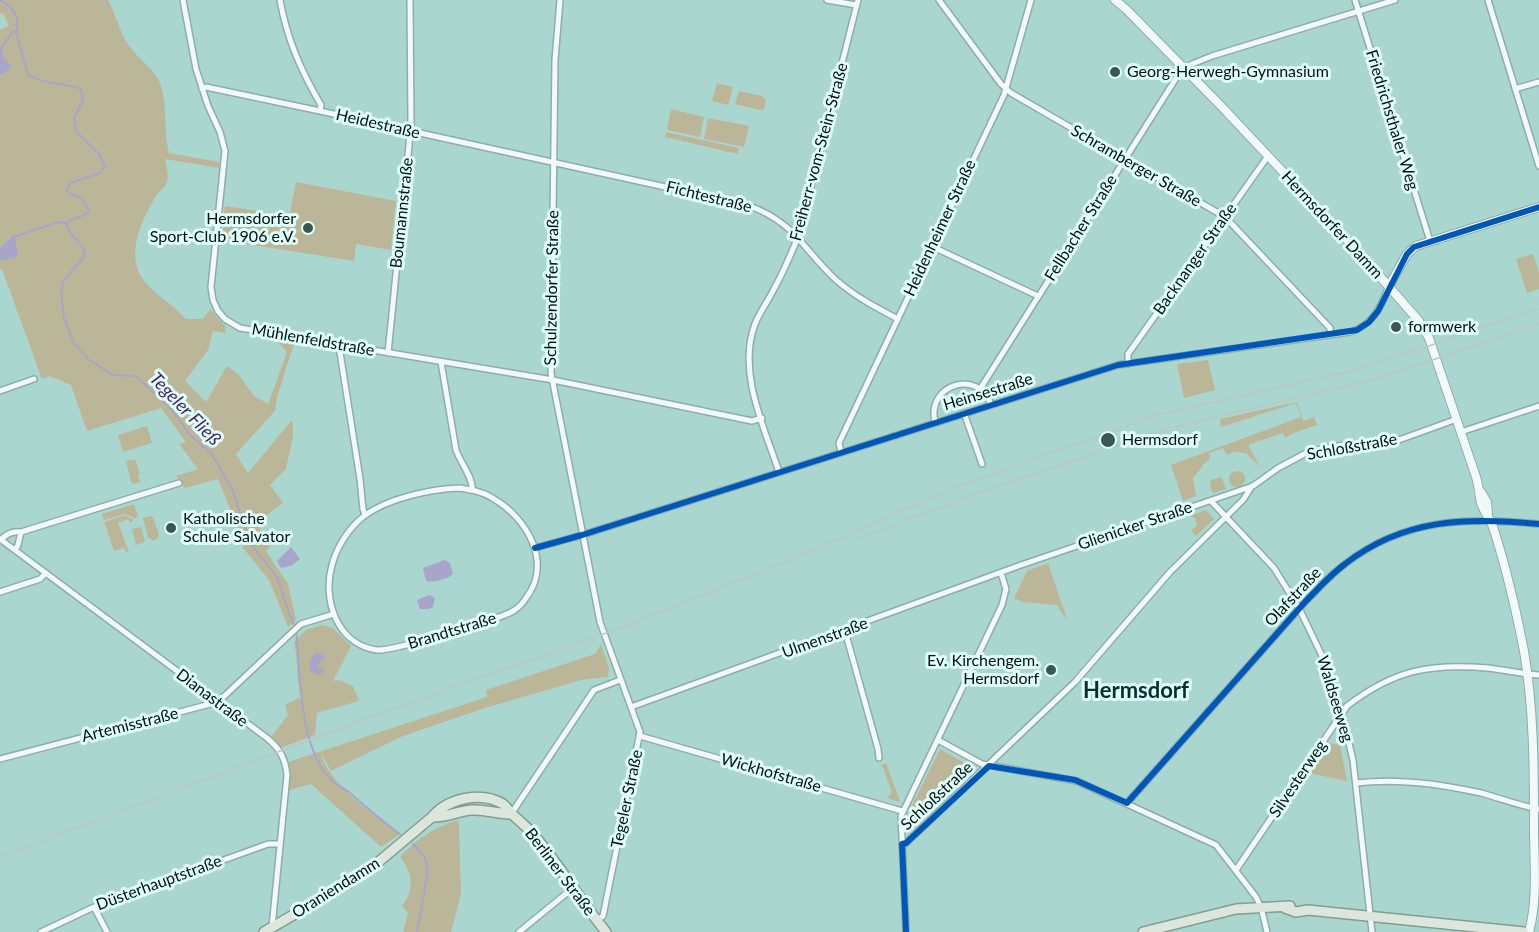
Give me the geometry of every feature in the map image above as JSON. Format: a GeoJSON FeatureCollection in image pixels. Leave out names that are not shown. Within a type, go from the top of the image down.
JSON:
{"type":"FeatureCollection","features":[{"type":"Feature","properties":{"kind":"main road","name":"Hermsdorfer Damm"},"geometry":{"type":"LineString","coordinates":[[1115,0],[1128,10],[1185,68],[1268,156],[1389,286],[1426,330],[1481,492],[1481,503],[1489,517],[1513,600],[1527,674],[1537,809],[1532,916],[1529,932]]}},
{"type":"Feature","properties":{"kind":"main road"},"geometry":{"type":"LineString","coordinates":[[1389,286],[1412,249],[1430,241],[1539,207]]}},
{"type":"Feature","properties":{"kind":"main road","name":"Berliner Straße"},"geometry":{"type":"LineString","coordinates":[[407,838],[432,817],[441,818],[474,810],[511,813],[535,836],[606,932]]}},
{"type":"Feature","properties":{"kind":"main road","name":"Oraniendamm"},"geometry":{"type":"LineString","coordinates":[[269,930],[350,882],[407,838]]}},
{"type":"Feature","properties":{"kind":"main road"},"geometry":{"type":"LineString","coordinates":[[1143,932],[1211,914],[1261,907],[1296,906],[1308,910],[1391,920],[1524,932]]}},
{"type":"Feature","properties":{"kind":"street","name":"Mühlenfeldstraße"},"geometry":{"type":"LineString","coordinates":[[183,0],[202,88],[220,132],[225,151],[211,282],[215,306],[225,319],[240,328],[553,380],[752,421],[762,418]]}},
{"type":"Feature","properties":{"kind":"street"},"geometry":{"type":"LineString","coordinates":[[280,0],[288,36],[297,61],[321,105],[320,111]]}},
{"type":"Feature","properties":{"kind":"street","name":"Boumannstraße"},"geometry":{"type":"LineString","coordinates":[[388,353],[410,131],[412,80],[410,0]]}},
{"type":"Feature","properties":{"kind":"street","name":"Schulzendorfer Straße"},"geometry":{"type":"LineString","coordinates":[[560,0],[555,60],[551,352],[553,380],[600,622],[620,678]]}},
{"type":"Feature","properties":{"kind":"street"},"geometry":{"type":"LineString","coordinates":[[827,0],[857,3]]}},
{"type":"Feature","properties":{"kind":"street","name":"Schramberger Straße"},"geometry":{"type":"LineString","coordinates":[[939,0],[1006,89],[1225,217],[1330,328],[1331,334]]}},
{"type":"Feature","properties":{"kind":"street","name":"Heidenheimer Straße"},"geometry":{"type":"LineString","coordinates":[[842,452],[839,443],[1006,89],[1031,0]]}},
{"type":"Feature","properties":{"kind":"street","name":"Friedrichsthaler Weg"},"geometry":{"type":"LineString","coordinates":[[1355,0],[1430,241]]}},
{"type":"Feature","properties":{"kind":"street"},"geometry":{"type":"LineString","coordinates":[[1185,68],[1212,56],[1395,0]]}},
{"type":"Feature","properties":{"kind":"street"},"geometry":{"type":"LineString","coordinates":[[1488,0],[1539,166]]}},
{"type":"Feature","properties":{"kind":"street","name":"Freiherr-vom-Stein-Straße"},"geometry":{"type":"LineString","coordinates":[[779,472],[752,386],[749,361],[752,337],[755,324],[788,264],[798,237],[857,3]]}},
{"type":"Feature","properties":{"kind":"street","name":"Fellbacher Straße"},"geometry":{"type":"LineString","coordinates":[[980,389],[1180,72],[1185,68]]}},
{"type":"Feature","properties":{"kind":"street"},"geometry":{"type":"LineString","coordinates":[[1515,89],[1539,82]]}},
{"type":"Feature","properties":{"kind":"street","name":"Heidestraße"},"geometry":{"type":"LineString","coordinates":[[202,88],[320,111],[554,163]]}},
{"type":"Feature","properties":{"kind":"street","name":"Backnanger Straße"},"geometry":{"type":"LineString","coordinates":[[1128,364],[1128,354],[1268,156]]}},
{"type":"Feature","properties":{"kind":"street","name":"Fichtestraße"},"geometry":{"type":"LineString","coordinates":[[554,163],[747,205],[777,218],[798,237],[824,268],[845,288],[898,319]]}},
{"type":"Feature","properties":{"kind":"street"},"geometry":{"type":"LineString","coordinates":[[933,247],[1038,296]]}},
{"type":"Feature","properties":{"kind":"street","name":"Heinsestraße"},"geometry":{"type":"LineString","coordinates":[[582,535],[935,422],[1128,364],[1357,330],[1369,322],[1378,311],[1389,286]]}},
{"type":"Feature","properties":{"kind":"street"},"geometry":{"type":"LineString","coordinates":[[339,346],[365,515]]}},
{"type":"Feature","properties":{"kind":"street"},"geometry":{"type":"LineString","coordinates":[[441,362],[456,450],[473,485],[472,490]]}},
{"type":"Feature","properties":{"kind":"street"},"geometry":{"type":"LineString","coordinates":[[0,391],[34,379]]}},
{"type":"Feature","properties":{"kind":"street"},"geometry":{"type":"LineString","coordinates":[[935,422],[934,406],[940,395],[948,388],[967,384],[980,389],[987,396],[991,405]]}},
{"type":"Feature","properties":{"kind":"street"},"geometry":{"type":"LineString","coordinates":[[1461,432],[1539,406]]}},
{"type":"Feature","properties":{"kind":"street"},"geometry":{"type":"LineString","coordinates":[[964,413],[982,464]]}},
{"type":"Feature","properties":{"kind":"street","name":"Schloßstraße"},"geometry":{"type":"LineString","coordinates":[[902,844],[906,843],[1075,682],[1170,572],[1248,494],[1252,486],[1278,468],[1308,452],[1338,446],[1396,441],[1457,419]]}},
{"type":"Feature","properties":{"kind":"street"},"geometry":{"type":"LineString","coordinates":[[0,540],[16,531],[21,532],[179,483]]}},
{"type":"Feature","properties":{"kind":"street","name":"Glienicker Straße"},"geometry":{"type":"LineString","coordinates":[[1019,566],[1252,486]]}},
{"type":"Feature","properties":{"kind":"street","name":"Brandtstraße"},"geometry":{"type":"LineString","coordinates":[[449,488],[472,490],[493,498],[521,522],[535,548],[538,568],[533,588],[520,606],[499,617],[399,647],[384,650],[370,648],[350,638],[340,627],[334,614],[329,590],[332,564],[343,540],[365,515],[384,505],[425,492],[449,488]]}},
{"type":"Feature","properties":{"kind":"street","name":"Waldseeweg"},"geometry":{"type":"LineString","coordinates":[[1211,501],[1274,568],[1299,608],[1324,660],[1342,714],[1356,783],[1372,932]]}},
{"type":"Feature","properties":{"kind":"street","name":"Olafstraße"},"geometry":{"type":"LineString","coordinates":[[1127,803],[1299,608],[1346,563],[1386,538],[1425,525],[1489,517],[1539,524]]}},
{"type":"Feature","properties":{"kind":"street"},"geometry":{"type":"LineString","coordinates":[[15,550],[21,532]]}},
{"type":"Feature","properties":{"kind":"street"},"geometry":{"type":"LineString","coordinates":[[535,548],[582,535]]}},
{"type":"Feature","properties":{"kind":"street","name":"Dianastraße"},"geometry":{"type":"LineString","coordinates":[[0,540],[267,738],[281,752],[286,762],[287,775],[269,930]]}},
{"type":"Feature","properties":{"kind":"street","name":"Ulmenstraße"},"geometry":{"type":"LineString","coordinates":[[631,707],[1019,566]]}},
{"type":"Feature","properties":{"kind":"street"},"geometry":{"type":"LineString","coordinates":[[0,592],[40,579],[46,573]]}},
{"type":"Feature","properties":{"kind":"street"},"geometry":{"type":"LineString","coordinates":[[906,932],[902,811],[1002,605],[1006,590],[1001,573]]}},
{"type":"Feature","properties":{"kind":"street","name":"Artemisstraße"},"geometry":{"type":"LineString","coordinates":[[0,759],[218,702],[301,624],[334,614]]}},
{"type":"Feature","properties":{"kind":"street"},"geometry":{"type":"LineString","coordinates":[[845,630],[879,749],[879,758]]}},
{"type":"Feature","properties":{"kind":"street","name":"Silvesterweg"},"geometry":{"type":"LineString","coordinates":[[1236,870],[1347,706],[1374,687],[1420,669],[1437,666],[1458,666],[1539,675]]}},
{"type":"Feature","properties":{"kind":"street"},"geometry":{"type":"LineString","coordinates":[[511,813],[594,690],[620,678]]}},
{"type":"Feature","properties":{"kind":"street","name":"Tegeler Straße"},"geometry":{"type":"LineString","coordinates":[[597,921],[603,916],[640,736],[620,678]]}},
{"type":"Feature","properties":{"kind":"street","name":"Wickhofstraße"},"geometry":{"type":"LineString","coordinates":[[640,736],[902,811]]}},
{"type":"Feature","properties":{"kind":"street"},"geometry":{"type":"LineString","coordinates":[[938,740],[988,766],[1075,780],[1216,844],[1261,907],[1267,932]]}},
{"type":"Feature","properties":{"kind":"street"},"geometry":{"type":"LineString","coordinates":[[1356,783],[1397,781],[1425,783],[1480,793],[1537,809]]}},
{"type":"Feature","properties":{"kind":"street","name":"Düsterhauptstraße"},"geometry":{"type":"LineString","coordinates":[[41,932],[94,907],[268,844],[280,844]]}},
{"type":"Feature","properties":{"kind":"street"},"geometry":{"type":"LineString","coordinates":[[519,932],[573,888]]}},
{"type":"Feature","properties":{"kind":"street"},"geometry":{"type":"LineString","coordinates":[[94,907],[107,932]]}},
{"type":"Feature","properties":{"kind":"shaded area"},"geometry":{"type":"Polygon","coordinates":[[[0,0],[108,0],[126,42],[160,83],[169,153],[219,162],[219,168],[165,159],[168,173],[167,183],[157,195],[139,231],[135,251],[136,261],[138,270],[147,284],[186,319],[203,319],[210,309],[225,326],[226,333],[213,331],[208,350],[185,381],[206,402],[227,366],[238,374],[254,396],[268,404],[287,352],[277,341],[294,344],[277,397],[275,411],[236,454],[248,473],[291,421],[293,423],[293,436],[286,469],[270,485],[283,503],[256,523],[270,547],[266,551],[288,584],[296,620],[288,627],[269,580],[243,548],[242,539],[218,479],[185,488],[176,476],[198,469],[179,444],[186,442],[161,408],[87,431],[71,385],[50,376],[42,379],[2,269],[0,269],[0,261],[18,257],[13,235],[0,248],[0,75],[6,72],[11,65],[4,60],[0,48],[0,30],[9,26],[3,13],[0,14],[0,0]]]}},
{"type":"Feature","properties":{"kind":"shaded area"},"geometry":{"type":"Polygon","coordinates":[[[0,48],[4,60],[12,65],[0,75],[0,48]]]}},
{"type":"Feature","properties":{"kind":"shaded area"},"geometry":{"type":"Polygon","coordinates":[[[717,83],[733,87],[728,105],[712,101],[717,83]]]}},
{"type":"Feature","properties":{"kind":"shaded area"},"geometry":{"type":"Polygon","coordinates":[[[739,91],[762,96],[766,100],[764,109],[759,110],[735,104],[739,91]]]}},
{"type":"Feature","properties":{"kind":"shaded area"},"geometry":{"type":"Polygon","coordinates":[[[671,109],[704,117],[700,137],[667,130],[671,109]]]}},
{"type":"Feature","properties":{"kind":"shaded area"},"geometry":{"type":"Polygon","coordinates":[[[708,118],[749,126],[744,147],[704,139],[708,118]]]}},
{"type":"Feature","properties":{"kind":"shaded area"},"geometry":{"type":"Polygon","coordinates":[[[666,132],[739,148],[738,154],[665,137],[666,132]]]}},
{"type":"Feature","properties":{"kind":"shaded area","name":"Hermsdorfer Sport-Club 1906 e.V."},"geometry":{"type":"Polygon","coordinates":[[[296,182],[396,201],[391,250],[356,244],[354,261],[221,240],[225,206],[289,216],[296,182]]]}},
{"type":"Feature","properties":{"kind":"shaded area"},"geometry":{"type":"Polygon","coordinates":[[[13,235],[18,257],[0,261],[0,248],[13,235]]]}},
{"type":"Feature","properties":{"kind":"shaded area"},"geometry":{"type":"Polygon","coordinates":[[[1533,254],[1539,272],[1539,289],[1527,293],[1516,259],[1533,254]]]}},
{"type":"Feature","properties":{"kind":"shaded area"},"geometry":{"type":"Polygon","coordinates":[[[1208,360],[1215,390],[1184,398],[1177,364],[1208,360]]]}},
{"type":"Feature","properties":{"kind":"shaded area"},"geometry":{"type":"Polygon","coordinates":[[[1297,402],[1303,421],[1314,417],[1317,425],[1285,438],[1283,433],[1250,444],[1260,467],[1246,453],[1234,452],[1227,455],[1223,448],[1209,453],[1210,459],[1193,478],[1196,496],[1183,501],[1171,465],[1301,417],[1296,403],[1221,427],[1220,419],[1297,402]]]}},
{"type":"Feature","properties":{"kind":"shaded area"},"geometry":{"type":"Polygon","coordinates":[[[147,426],[152,443],[123,452],[118,435],[147,426]]]}},
{"type":"Feature","properties":{"kind":"shaded area"},"geometry":{"type":"Polygon","coordinates":[[[135,459],[140,482],[134,484],[131,482],[126,461],[135,459]]]}},
{"type":"Feature","properties":{"kind":"shaded area"},"geometry":{"type":"Polygon","coordinates":[[[1237,471],[1243,473],[1245,479],[1243,485],[1237,487],[1231,485],[1229,479],[1231,473],[1237,471]]]}},
{"type":"Feature","properties":{"kind":"shaded area"},"geometry":{"type":"Polygon","coordinates":[[[1221,477],[1226,489],[1213,493],[1210,487],[1211,480],[1221,477]]]}},
{"type":"Feature","properties":{"kind":"shaded area"},"geometry":{"type":"Polygon","coordinates":[[[134,504],[138,516],[135,518],[125,514],[104,520],[102,514],[134,504]]]}},
{"type":"Feature","properties":{"kind":"shaded area"},"geometry":{"type":"Polygon","coordinates":[[[1206,510],[1214,519],[1196,536],[1191,531],[1197,525],[1195,518],[1189,516],[1206,510]]]}},
{"type":"Feature","properties":{"kind":"shaded area"},"geometry":{"type":"Polygon","coordinates":[[[125,515],[134,520],[130,523],[128,519],[118,523],[129,552],[126,552],[124,548],[114,551],[104,522],[125,515]]]}},
{"type":"Feature","properties":{"kind":"shaded area"},"geometry":{"type":"Polygon","coordinates":[[[153,517],[159,535],[152,541],[148,538],[143,518],[153,517]]]}},
{"type":"Feature","properties":{"kind":"shaded area"},"geometry":{"type":"Polygon","coordinates":[[[141,527],[145,540],[136,545],[132,529],[141,527]]]}},
{"type":"Feature","properties":{"kind":"shaded area"},"geometry":{"type":"Polygon","coordinates":[[[291,547],[300,559],[291,566],[281,568],[277,561],[291,547]]]}},
{"type":"Feature","properties":{"kind":"shaded area"},"geometry":{"type":"Polygon","coordinates":[[[445,560],[450,563],[453,574],[440,580],[426,581],[423,568],[445,560]]]}},
{"type":"Feature","properties":{"kind":"shaded area"},"geometry":{"type":"Polygon","coordinates":[[[1048,563],[1068,622],[1057,605],[1023,602],[1014,598],[1027,571],[1048,563]]]}},
{"type":"Feature","properties":{"kind":"shaded area"},"geometry":{"type":"Polygon","coordinates":[[[429,595],[435,599],[433,607],[420,609],[417,600],[429,595]]]}},
{"type":"Feature","properties":{"kind":"shaded area"},"geometry":{"type":"Polygon","coordinates":[[[322,625],[333,628],[351,646],[333,681],[339,680],[353,686],[359,701],[317,713],[315,735],[280,748],[271,737],[288,715],[285,705],[301,697],[294,641],[306,630],[322,625]]]}},
{"type":"Feature","properties":{"kind":"shaded area"},"geometry":{"type":"Polygon","coordinates":[[[601,644],[609,668],[608,677],[581,680],[485,708],[403,736],[331,771],[321,753],[332,776],[342,787],[400,834],[381,847],[311,784],[289,790],[288,762],[487,697],[486,690],[595,654],[601,644]]]}},
{"type":"Feature","properties":{"kind":"shaded area"},"geometry":{"type":"Polygon","coordinates":[[[315,653],[323,653],[325,659],[317,665],[324,668],[324,672],[319,675],[311,672],[309,662],[315,653]]]}},
{"type":"Feature","properties":{"kind":"shaded area"},"geometry":{"type":"Polygon","coordinates":[[[1329,743],[1340,745],[1347,781],[1309,773],[1329,743]]]}},
{"type":"Feature","properties":{"kind":"shaded area"},"geometry":{"type":"Polygon","coordinates":[[[940,749],[975,769],[907,834],[906,818],[940,749]]]}},
{"type":"Feature","properties":{"kind":"shaded area"},"geometry":{"type":"Polygon","coordinates":[[[886,763],[900,802],[887,798],[892,793],[883,767],[880,766],[886,763]]]}},
{"type":"Feature","properties":{"kind":"shaded area"},"geometry":{"type":"Polygon","coordinates":[[[458,820],[461,894],[451,932],[403,932],[408,913],[402,906],[409,893],[411,881],[408,869],[400,857],[426,834],[458,820]]]}},
{"type":"Feature","properties":{"kind":"waterway","name":"Tegeler Fließ"},"geometry":{"type":"LineString","coordinates":[[0,0],[9,6],[17,17],[16,32],[28,75],[81,89],[83,100],[74,118],[76,131],[98,153],[105,166],[100,173],[70,183],[66,190],[82,198],[89,211],[66,223],[69,231],[85,251],[83,258],[64,280],[61,292],[64,318],[74,343],[88,359],[113,375],[135,376],[172,410],[191,436],[211,453],[233,491],[241,518],[254,548],[277,577],[296,629],[302,704],[305,723],[316,758],[331,779],[400,834]]}},
{"type":"Feature","properties":{"kind":"waterway","name":"Tegeler Fließ"},"geometry":{"type":"LineString","coordinates":[[0,50],[13,31],[16,32]]}},
{"type":"Feature","properties":{"kind":"waterway"},"geometry":{"type":"LineString","coordinates":[[14,237],[58,222],[65,223]]}},
{"type":"Feature","properties":{"kind":"waterway","name":"Tegeler Fließ"},"geometry":{"type":"LineString","coordinates":[[413,844],[425,858],[428,871],[417,932]]}},
{"type":"Feature","properties":{"kind":"tram line"},"geometry":{"type":"LineString","coordinates":[[0,857],[373,716],[620,628],[778,565],[961,485],[1157,415],[1360,369],[1539,309]]}},
{"type":"Feature","properties":{"kind":"tram line"},"geometry":{"type":"LineString","coordinates":[[859,538],[997,486],[1163,430],[1363,382],[1539,323]]}},
{"type":"Feature","properties":{"kind":"cycle path"},"geometry":{"type":"LineString","coordinates":[[535,548],[1118,365],[1357,330],[1369,322],[1378,311],[1407,254],[1414,247],[1539,207]]}},
{"type":"Feature","properties":{"kind":"cycle path"},"geometry":{"type":"LineString","coordinates":[[906,932],[902,844],[906,843],[989,766],[1075,780],[1127,803],[1305,602],[1329,577],[1367,549],[1390,537],[1438,524],[1462,521],[1539,524]]}},
{"type":"Feature","properties":{"kind":"place","name":"Georg-Herwegh-Gymnasium"},"geometry":{"type":"Point","coordinates":[1115,72]}},
{"type":"Feature","properties":{"kind":"place","name":"Hermsdorfer Sport-Club 1906 e.V."},"geometry":{"type":"Point","coordinates":[308,228]}},
{"type":"Feature","properties":{"kind":"place","name":"formwerk"},"geometry":{"type":"Point","coordinates":[1396,327]}},
{"type":"Feature","properties":{"kind":"place","name":"Hermsdorf"},"geometry":{"type":"Point","coordinates":[1108,440]}},
{"type":"Feature","properties":{"kind":"place","name":"Katholische Schule Salvator"},"geometry":{"type":"Point","coordinates":[171,528]}},
{"type":"Feature","properties":{"kind":"place","name":"Ev. Kirchengem. Hermsdorf"},"geometry":{"type":"Point","coordinates":[1051,670]}},
{"type":"Feature","properties":{"kind":"district","name":"Hermsdorf"},"geometry":{"type":"Point","coordinates":[1136,691]}}]}
